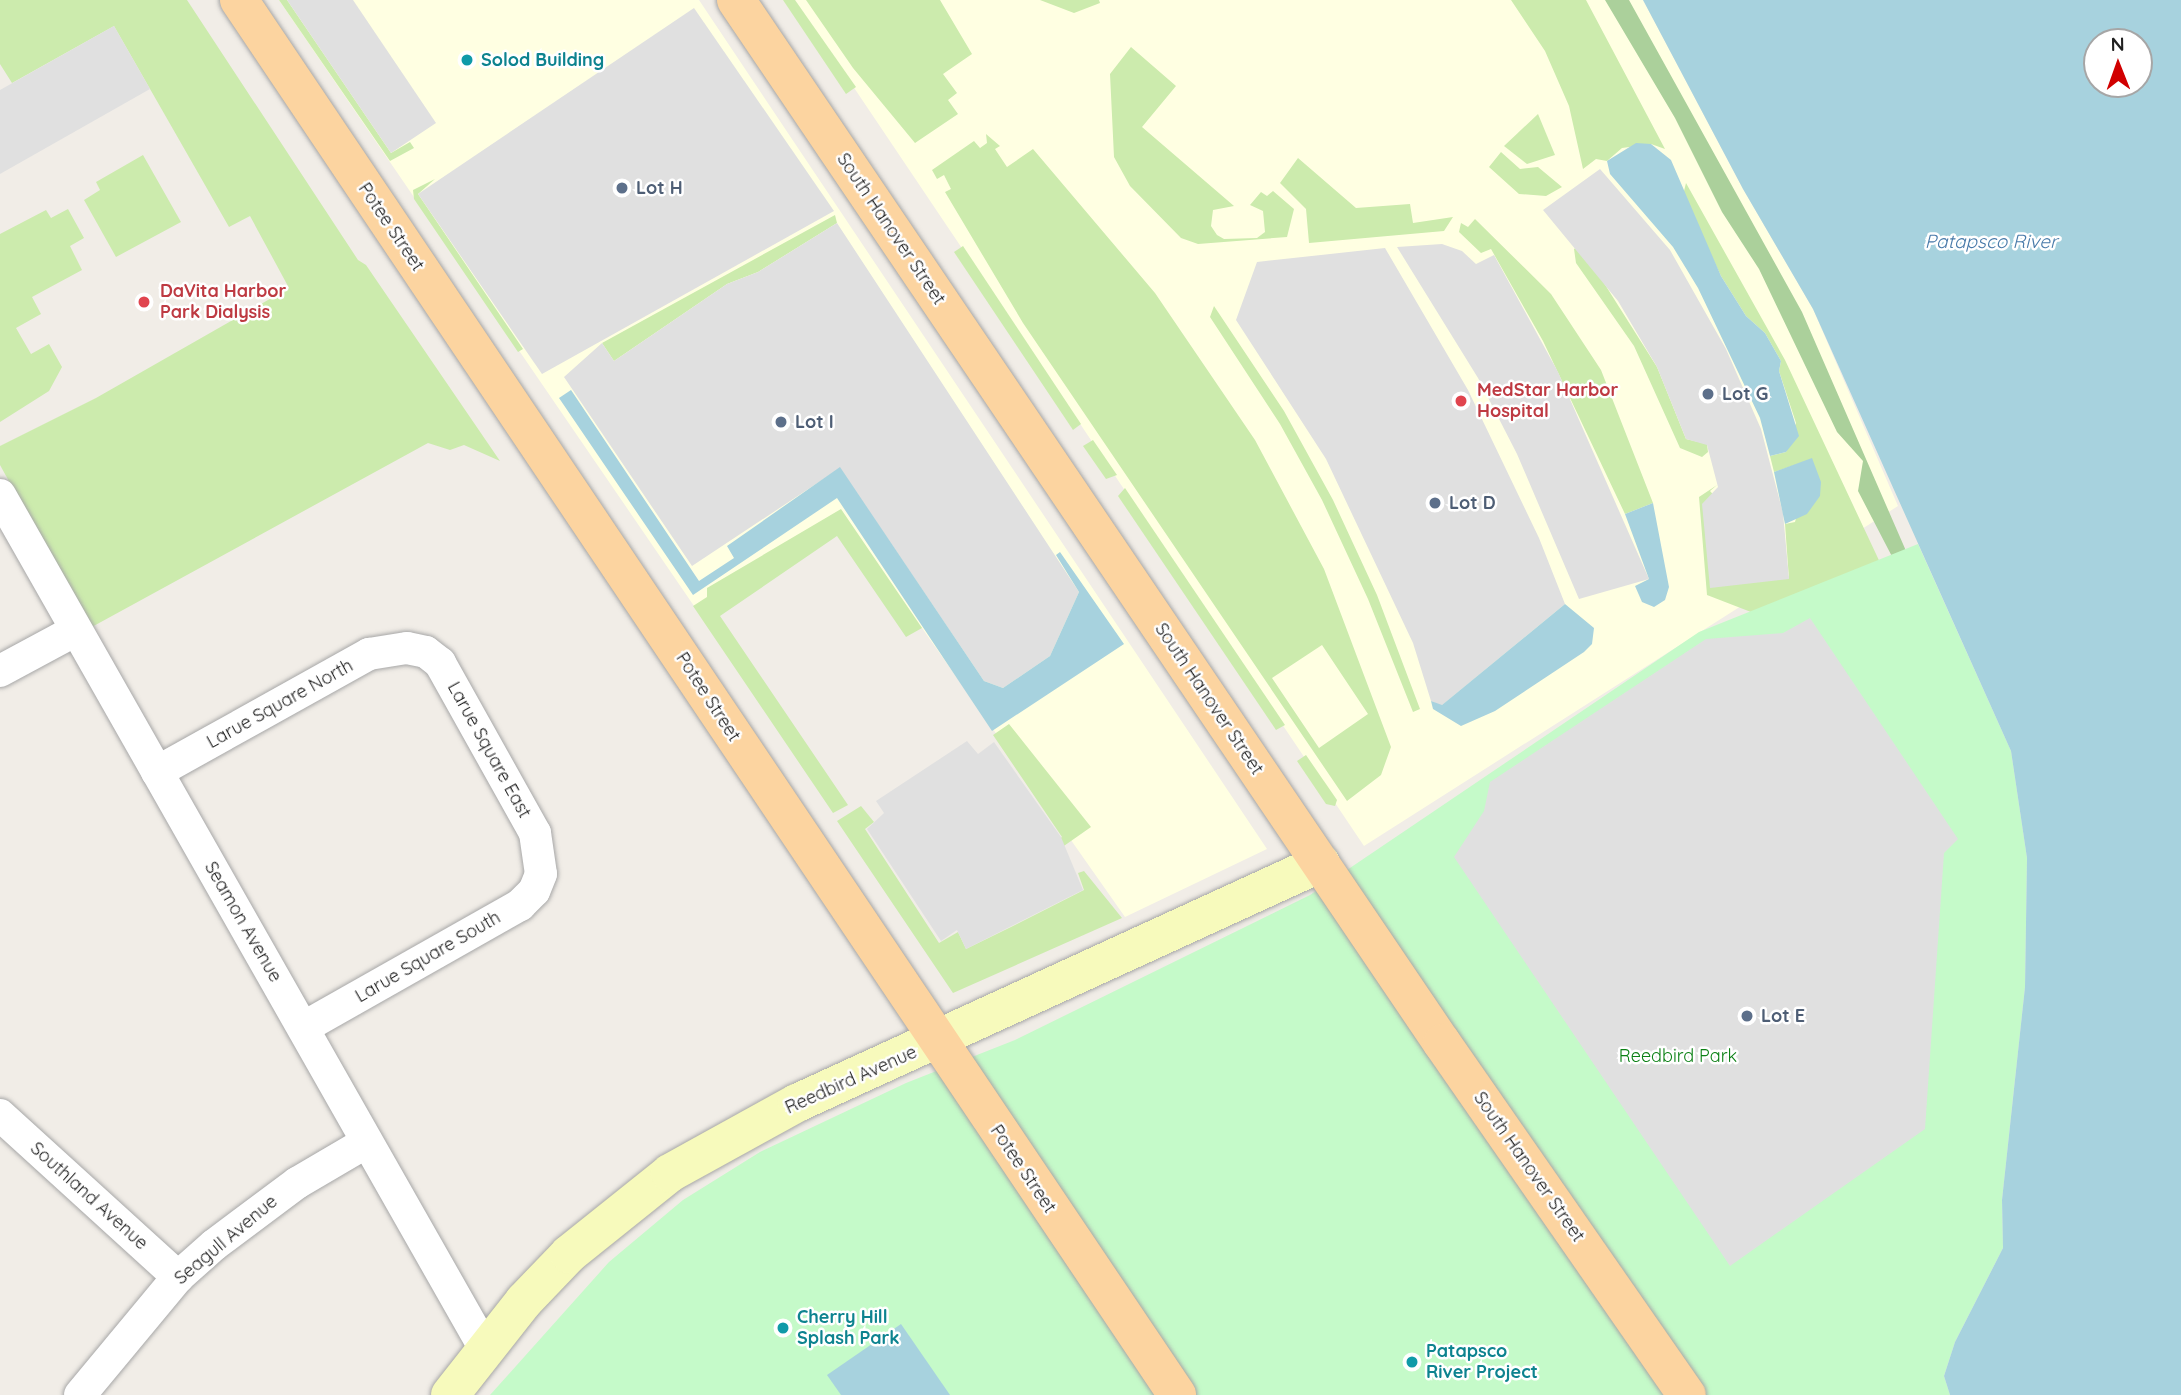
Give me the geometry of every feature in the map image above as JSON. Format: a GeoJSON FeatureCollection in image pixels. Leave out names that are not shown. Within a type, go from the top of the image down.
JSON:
{"type":"FeatureCollection","features":[{"type":"Feature","properties":{"kind":"main road","name":"Potee Street"},"geometry":{"type":"LineString","coordinates":[[239,0],[936,1041],[1177,1395]]}},
{"type":"Feature","properties":{"kind":"main road","name":"South Hanover Street"},"geometry":{"type":"LineString","coordinates":[[736,0],[1321,863],[1687,1395]]}},
{"type":"Feature","properties":{"kind":"street","name":"Seamon Avenue"},"geometry":{"type":"LineString","coordinates":[[0,495],[485,1349]]}},
{"type":"Feature","properties":{"kind":"street"},"geometry":{"type":"LineString","coordinates":[[0,671],[76,629]]}},
{"type":"Feature","properties":{"kind":"street","name":"Larue Square North"},"geometry":{"type":"LineString","coordinates":[[157,772],[369,654],[407,648]]}},
{"type":"Feature","properties":{"kind":"street","name":"Larue Square East"},"geometry":{"type":"LineString","coordinates":[[407,648],[426,652],[440,663],[535,833],[541,874]]}},
{"type":"Feature","properties":{"kind":"street","name":"Reedbird Avenue"},"geometry":{"type":"LineString","coordinates":[[450,1395],[485,1349],[569,1254],[670,1173],[797,1103],[1321,863]]}},
{"type":"Feature","properties":{"kind":"street","name":"Larue Square South"},"geometry":{"type":"LineString","coordinates":[[303,1028],[520,905],[534,891],[541,874]]}},
{"type":"Feature","properties":{"kind":"street","name":"Southland Avenue"},"geometry":{"type":"LineString","coordinates":[[0,1115],[178,1277]]}},
{"type":"Feature","properties":{"kind":"street","name":"Seagull Avenue"},"geometry":{"type":"LineString","coordinates":[[80,1395],[178,1277],[251,1213],[367,1142]]}},
{"type":"Feature","properties":{"kind":"shaded area"},"geometry":{"type":"Polygon","coordinates":[[[279,0],[699,0],[1267,849],[1125,917],[844,517],[694,606],[279,0]]]}},
{"type":"Feature","properties":{"kind":"shaded area"},"geometry":{"type":"Polygon","coordinates":[[[287,0],[353,0],[436,123],[391,153],[287,0]]]}},
{"type":"Feature","properties":{"kind":"shaded area","name":"MedStar Harbor Hospital"},"geometry":{"type":"Polygon","coordinates":[[[795,0],[1643,0],[1743,189],[1813,309],[1898,506],[1364,846],[795,0]]]}},
{"type":"Feature","properties":{"kind":"shaded area","name":"Lot H"},"geometry":{"type":"Polygon","coordinates":[[[694,8],[834,211],[542,374],[418,194],[694,8]]]}},
{"type":"Feature","properties":{"kind":"shaded area"},"geometry":{"type":"Polygon","coordinates":[[[114,26],[150,89],[0,174],[0,90],[114,26]]]}},
{"type":"Feature","properties":{"kind":"shaded area","name":"Lot G"},"geometry":{"type":"Polygon","coordinates":[[[1600,169],[1670,250],[1726,349],[1761,429],[1783,513],[1789,579],[1710,588],[1702,504],[1718,487],[1707,445],[1686,439],[1657,367],[1618,301],[1543,210],[1600,169]]]}},
{"type":"Feature","properties":{"kind":"shaded area","name":"Lot I"},"geometry":{"type":"Polygon","coordinates":[[[837,223],[1079,592],[1050,656],[1003,688],[984,681],[840,468],[692,566],[564,377],[602,343],[614,361],[727,284],[758,272],[837,223]]]}},
{"type":"Feature","properties":{"kind":"shaded area"},"geometry":{"type":"Polygon","coordinates":[[[1442,244],[1462,251],[1476,264],[1494,255],[1558,372],[1649,579],[1579,599],[1517,454],[1478,378],[1397,247],[1442,244]]]}},
{"type":"Feature","properties":{"kind":"shaded area","name":"Lot D"},"geometry":{"type":"Polygon","coordinates":[[[1385,248],[1468,390],[1539,538],[1565,604],[1441,706],[1431,701],[1413,643],[1326,459],[1236,320],[1257,262],[1385,248]]]}},
{"type":"Feature","properties":{"kind":"shaded area","name":"Lot E"},"geometry":{"type":"Polygon","coordinates":[[[1810,618],[1958,839],[1944,853],[1925,1129],[1730,1266],[1454,857],[1484,811],[1490,782],[1706,639],[1783,633],[1810,618]]]}},
{"type":"Feature","properties":{"kind":"shaded area"},"geometry":{"type":"Polygon","coordinates":[[[967,741],[978,754],[994,742],[1061,837],[1083,890],[966,949],[957,930],[941,941],[867,829],[884,813],[876,801],[967,741]]]}},
{"type":"Feature","properties":{"kind":"green space"},"geometry":{"type":"Polygon","coordinates":[[[0,0],[187,0],[358,260],[366,265],[500,461],[464,445],[450,450],[428,443],[90,628],[0,465],[0,446],[96,398],[289,288],[250,216],[229,227],[114,26],[12,83],[0,64],[0,0]]]}},
{"type":"Feature","properties":{"kind":"green space"},"geometry":{"type":"Polygon","coordinates":[[[279,0],[287,0],[391,153],[410,142],[414,148],[390,161],[279,0]]]}},
{"type":"Feature","properties":{"kind":"green space"},"geometry":{"type":"Polygon","coordinates":[[[783,0],[795,0],[856,87],[846,94],[783,0]]]}},
{"type":"Feature","properties":{"kind":"green space"},"geometry":{"type":"Polygon","coordinates":[[[806,0],[940,0],[972,54],[943,74],[957,93],[948,100],[958,114],[915,143],[853,68],[806,0]]]}},
{"type":"Feature","properties":{"kind":"green space"},"geometry":{"type":"Polygon","coordinates":[[[1040,0],[1099,0],[1100,3],[1074,13],[1040,0]]]}},
{"type":"Feature","properties":{"kind":"green space"},"geometry":{"type":"Polygon","coordinates":[[[1511,0],[1586,0],[1665,149],[1651,144],[1622,148],[1607,161],[1596,159],[1583,169],[1569,106],[1545,51],[1511,0]]]}},
{"type":"Feature","properties":{"kind":"green space"},"geometry":{"type":"Polygon","coordinates":[[[1605,0],[1629,0],[1802,312],[1994,753],[1858,491],[1863,461],[1837,432],[1759,269],[1722,212],[1675,118],[1605,0]]]}},
{"type":"Feature","properties":{"kind":"green space"},"geometry":{"type":"Polygon","coordinates":[[[1131,47],[1176,86],[1142,127],[1234,206],[1213,210],[1211,226],[1217,235],[1224,239],[1257,238],[1265,232],[1263,211],[1250,205],[1261,192],[1267,196],[1273,191],[1294,209],[1287,237],[1198,244],[1181,238],[1130,186],[1114,157],[1110,74],[1131,47]]]}},
{"type":"Feature","properties":{"kind":"green space"},"geometry":{"type":"Polygon","coordinates":[[[1538,114],[1555,155],[1527,164],[1504,146],[1538,114]]]}},
{"type":"Feature","properties":{"kind":"green space"},"geometry":{"type":"Polygon","coordinates":[[[986,134],[1000,146],[995,149],[1007,167],[1033,149],[1155,293],[1255,440],[1324,569],[1391,747],[1381,775],[1347,801],[1023,323],[945,192],[951,189],[944,175],[937,179],[932,170],[974,141],[980,148],[987,143],[986,134]],[[1322,645],[1272,678],[1319,748],[1368,714],[1322,645]]]}},
{"type":"Feature","properties":{"kind":"green space"},"geometry":{"type":"Polygon","coordinates":[[[1501,152],[1520,169],[1538,167],[1562,187],[1546,196],[1519,194],[1489,167],[1501,152]]]}},
{"type":"Feature","properties":{"kind":"green space"},"geometry":{"type":"Polygon","coordinates":[[[143,155],[181,222],[116,257],[84,200],[100,190],[96,182],[143,155]]]}},
{"type":"Feature","properties":{"kind":"green space"},"geometry":{"type":"Polygon","coordinates":[[[1298,158],[1356,208],[1410,204],[1413,223],[1453,217],[1444,231],[1309,243],[1306,209],[1280,183],[1298,158]]]}},
{"type":"Feature","properties":{"kind":"green space"},"geometry":{"type":"Polygon","coordinates":[[[435,179],[418,194],[523,349],[518,352],[414,199],[413,190],[435,179]]]}},
{"type":"Feature","properties":{"kind":"green space"},"geometry":{"type":"Polygon","coordinates":[[[1686,183],[1785,360],[1937,684],[1707,595],[1699,497],[1717,485],[1710,491],[1789,579],[1785,524],[1795,522],[1812,459],[1774,472],[1770,456],[1786,452],[1796,423],[1779,371],[1781,361],[1765,333],[1746,316],[1721,276],[1683,195],[1686,183]]]}},
{"type":"Feature","properties":{"kind":"green space"},"geometry":{"type":"Polygon","coordinates":[[[68,209],[84,238],[70,246],[82,270],[32,297],[41,314],[16,328],[31,354],[49,344],[62,367],[49,391],[0,422],[0,234],[46,210],[51,218],[68,209]]]}},
{"type":"Feature","properties":{"kind":"green space"},"geometry":{"type":"Polygon","coordinates":[[[835,215],[837,223],[758,272],[727,284],[614,361],[602,343],[835,215]]]}},
{"type":"Feature","properties":{"kind":"green space"},"geometry":{"type":"Polygon","coordinates":[[[1475,219],[1551,294],[1601,370],[1653,503],[1625,514],[1543,341],[1491,249],[1481,253],[1459,232],[1461,223],[1468,227],[1475,219]]]}},
{"type":"Feature","properties":{"kind":"green space"},"geometry":{"type":"Polygon","coordinates":[[[1580,245],[1657,367],[1686,439],[1707,444],[1708,452],[1702,457],[1680,448],[1634,346],[1576,263],[1574,249],[1580,245]]]}},
{"type":"Feature","properties":{"kind":"green space"},"geometry":{"type":"Polygon","coordinates":[[[963,246],[1081,424],[1073,430],[954,252],[963,246]]]}},
{"type":"Feature","properties":{"kind":"green space"},"geometry":{"type":"Polygon","coordinates":[[[1214,306],[1284,411],[1333,500],[1377,595],[1420,709],[1413,712],[1368,599],[1322,500],[1280,424],[1210,317],[1214,306]]]}},
{"type":"Feature","properties":{"kind":"green space"},"geometry":{"type":"Polygon","coordinates":[[[1093,440],[1117,475],[1106,479],[1083,446],[1093,440]]]}},
{"type":"Feature","properties":{"kind":"green space"},"geometry":{"type":"Polygon","coordinates":[[[1125,488],[1285,725],[1276,730],[1118,496],[1125,488]]]}},
{"type":"Feature","properties":{"kind":"green space"},"geometry":{"type":"Polygon","coordinates":[[[841,509],[922,628],[906,637],[837,536],[720,616],[848,805],[833,813],[693,606],[707,597],[707,588],[841,509]]]}},
{"type":"Feature","properties":{"kind":"green space","name":"Reedbird Park"},"geometry":{"type":"Polygon","coordinates":[[[1918,544],[2011,751],[2027,858],[2025,987],[2002,1200],[2003,1248],[1955,1342],[1944,1376],[1950,1395],[490,1395],[609,1262],[683,1200],[760,1152],[906,1083],[1015,1040],[1310,895],[1699,632],[1918,544]]]}},
{"type":"Feature","properties":{"kind":"green space"},"geometry":{"type":"Polygon","coordinates":[[[1009,724],[1091,827],[1051,855],[1047,847],[1062,837],[993,735],[1009,724]]]}},
{"type":"Feature","properties":{"kind":"green space"},"geometry":{"type":"Polygon","coordinates":[[[1306,755],[1337,800],[1335,806],[1326,804],[1297,761],[1306,755]]]}},
{"type":"Feature","properties":{"kind":"green space"},"geometry":{"type":"Polygon","coordinates":[[[861,806],[874,822],[865,829],[939,943],[958,932],[966,949],[1011,927],[1084,890],[1078,873],[1084,871],[1122,918],[953,993],[837,821],[861,806]]]}},
{"type":"Feature","properties":{"kind":"water","name":"Patapsco River"},"geometry":{"type":"Polygon","coordinates":[[[1643,0],[2181,0],[2181,1395],[1950,1395],[1944,1376],[1955,1342],[2003,1248],[2002,1200],[2025,987],[2027,858],[2011,751],[1813,309],[1743,189],[1643,0]]]}},
{"type":"Feature","properties":{"kind":"water"},"geometry":{"type":"Polygon","coordinates":[[[1636,143],[1651,144],[1671,160],[1721,276],[1746,316],[1765,333],[1781,361],[1779,371],[1799,436],[1786,452],[1770,456],[1760,418],[1698,288],[1673,247],[1610,174],[1607,161],[1636,143]]]}},
{"type":"Feature","properties":{"kind":"water"},"geometry":{"type":"Polygon","coordinates":[[[571,390],[699,581],[734,558],[727,546],[840,467],[984,681],[1003,688],[1050,656],[1079,592],[1056,555],[1060,552],[1124,644],[992,731],[837,498],[693,595],[559,398],[571,390]]]}},
{"type":"Feature","properties":{"kind":"water"},"geometry":{"type":"Polygon","coordinates":[[[1812,458],[1821,482],[1820,496],[1807,514],[1785,524],[1774,472],[1812,458]]]}},
{"type":"Feature","properties":{"kind":"water"},"geometry":{"type":"Polygon","coordinates":[[[1653,503],[1669,587],[1665,600],[1654,607],[1642,602],[1635,586],[1649,579],[1625,514],[1653,503]]]}},
{"type":"Feature","properties":{"kind":"water"},"geometry":{"type":"Polygon","coordinates":[[[1565,604],[1594,628],[1592,644],[1584,652],[1495,711],[1461,726],[1433,709],[1431,701],[1442,705],[1565,604]]]}},
{"type":"Feature","properties":{"kind":"water"},"geometry":{"type":"Polygon","coordinates":[[[901,1324],[950,1395],[841,1395],[827,1375],[901,1324]]]}},
{"type":"Feature","properties":{"kind":"place","name":"Solod Building"},"geometry":{"type":"Point","coordinates":[467,60]}},
{"type":"Feature","properties":{"kind":"place","name":"Lot H"},"geometry":{"type":"Point","coordinates":[622,188]}},
{"type":"Feature","properties":{"kind":"place","name":"DaVita Harbor Park Dialysis"},"geometry":{"type":"Point","coordinates":[144,302]}},
{"type":"Feature","properties":{"kind":"place","name":"Lot G"},"geometry":{"type":"Point","coordinates":[1708,394]}},
{"type":"Feature","properties":{"kind":"place","name":"MedStar Harbor Hospital"},"geometry":{"type":"Point","coordinates":[1461,401]}},
{"type":"Feature","properties":{"kind":"place","name":"Lot I"},"geometry":{"type":"Point","coordinates":[781,422]}},
{"type":"Feature","properties":{"kind":"place","name":"Lot D"},"geometry":{"type":"Point","coordinates":[1435,503]}},
{"type":"Feature","properties":{"kind":"place","name":"Lot E"},"geometry":{"type":"Point","coordinates":[1747,1016]}},
{"type":"Feature","properties":{"kind":"place","name":"Cherry Hill Splash Park"},"geometry":{"type":"Point","coordinates":[783,1328]}},
{"type":"Feature","properties":{"kind":"place","name":"Patapsco River Project"},"geometry":{"type":"Point","coordinates":[1412,1362]}}]}
